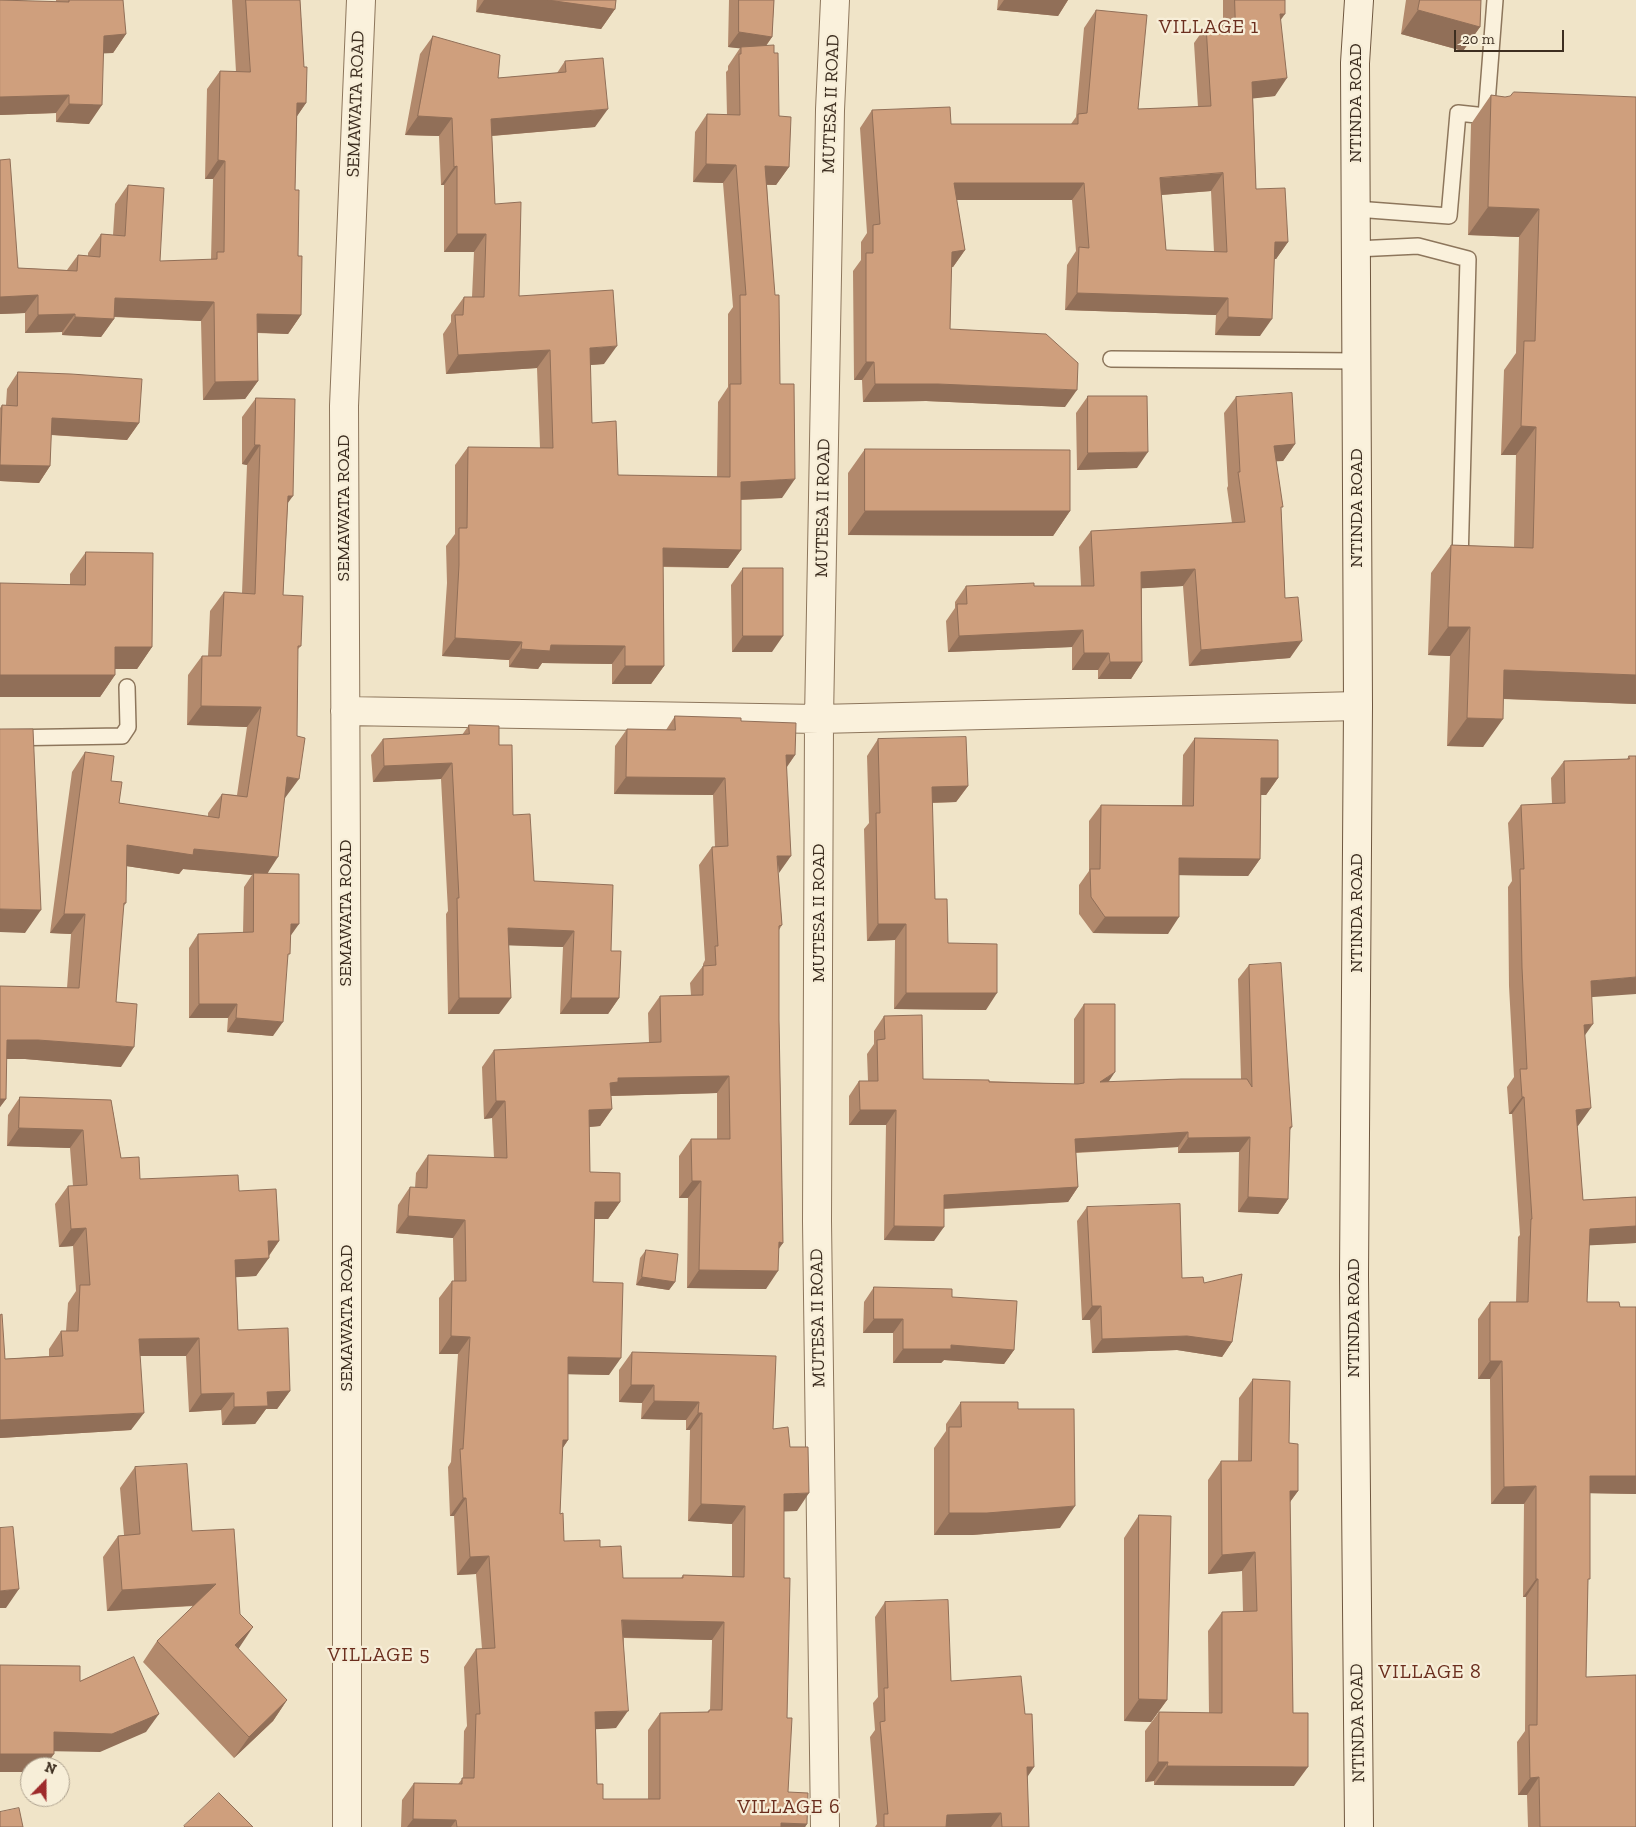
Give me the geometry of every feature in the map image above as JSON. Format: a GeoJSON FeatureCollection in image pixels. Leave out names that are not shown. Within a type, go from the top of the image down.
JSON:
{"type":"FeatureCollection","features":[{"type":"Feature","properties":{"kind":"street","name":"SEMAWATA ROAD"},"geometry":{"type":"LineString","coordinates":[[347,1827],[347,1078],[344,406],[361,0]]}},
{"type":"Feature","properties":{"kind":"street","name":"MUTESA II ROAD"},"geometry":{"type":"LineString","coordinates":[[825,1827],[817,1221],[819,720],[830,110],[835,0]]}},
{"type":"Feature","properties":{"kind":"street","name":"NTINDA ROAD"},"geometry":{"type":"LineString","coordinates":[[1359,0],[1355,63],[1358,706],[1354,1275],[1359,1827]]}},
{"type":"Feature","properties":{"kind":"street"},"geometry":{"type":"LineString","coordinates":[[345,711],[819,720],[1358,706]]}},
{"type":"Feature","properties":{"kind":"lane"},"geometry":{"type":"LineString","coordinates":[[1356,208],[1449,216],[1458,113],[1486,116],[1495,0]]}},
{"type":"Feature","properties":{"kind":"lane"},"geometry":{"type":"LineString","coordinates":[[1356,249],[1418,246],[1468,259],[1460,564]]}},
{"type":"Feature","properties":{"kind":"lane"},"geometry":{"type":"LineString","coordinates":[[1110,359],[1356,361]]}},
{"type":"Feature","properties":{"kind":"lane"},"geometry":{"type":"LineString","coordinates":[[0,738],[122,736],[128,727],[127,687]]}},
{"type":"Feature","properties":{"kind":"building"},"geometry":{"type":"Polygon","coordinates":[[[0,0],[69,2],[69,0],[123,0],[126,34],[104,36],[102,105],[69,104],[69,95],[0,97],[0,0]]]}},
{"type":"Feature","properties":{"kind":"building"},"geometry":{"type":"Polygon","coordinates":[[[246,0],[300,0],[304,67],[307,67],[306,103],[297,103],[295,190],[299,190],[298,256],[302,256],[301,315],[257,314],[258,381],[215,382],[214,302],[115,298],[114,319],[75,317],[75,314],[38,315],[38,295],[0,297],[0,160],[10,159],[18,268],[77,271],[78,255],[100,257],[101,234],[125,236],[128,185],[164,188],[160,261],[217,259],[217,252],[224,252],[225,161],[218,160],[220,71],[250,72],[246,0]]]}},
{"type":"Feature","properties":{"kind":"building"},"geometry":{"type":"Polygon","coordinates":[[[548,0],[616,0],[615,9],[548,0]]]}},
{"type":"Feature","properties":{"kind":"building"},"geometry":{"type":"Polygon","coordinates":[[[739,0],[774,0],[772,37],[739,32],[739,0]]]}},
{"type":"Feature","properties":{"kind":"building"},"geometry":{"type":"Polygon","coordinates":[[[1235,0],[1285,0],[1285,14],[1280,14],[1287,78],[1252,82],[1256,189],[1285,188],[1288,242],[1275,242],[1272,319],[1228,317],[1228,298],[1077,293],[1079,247],[1089,248],[1084,183],[954,183],[965,250],[952,252],[950,329],[1046,334],[1078,363],[1077,390],[938,384],[875,384],[874,362],[866,362],[866,253],[873,253],[873,225],[880,224],[872,110],[950,107],[951,124],[1078,124],[1078,114],[1087,113],[1096,10],[1147,15],[1138,109],[1211,106],[1206,26],[1235,25],[1235,0]],[[1223,173],[1160,178],[1166,250],[1227,252],[1223,173]]]}},
{"type":"Feature","properties":{"kind":"building"},"geometry":{"type":"Polygon","coordinates":[[[1420,0],[1481,0],[1480,27],[1418,10],[1420,0]]]}},
{"type":"Feature","properties":{"kind":"building"},"geometry":{"type":"Polygon","coordinates":[[[433,36],[500,55],[498,78],[566,72],[565,61],[603,58],[608,109],[491,119],[495,204],[521,202],[519,296],[613,290],[617,346],[590,348],[592,423],[616,421],[618,475],[730,477],[730,384],[741,384],[740,295],[746,295],[736,165],[706,164],[707,114],[740,115],[739,54],[741,54],[741,47],[774,45],[774,53],[778,53],[779,116],[791,117],[789,167],[765,166],[775,295],[779,295],[780,384],[794,384],[795,479],[741,482],[741,550],[663,548],[664,666],[625,666],[625,646],[551,645],[550,651],[521,649],[522,642],[455,638],[459,528],[467,528],[468,447],[553,448],[550,350],[458,355],[455,315],[463,315],[464,297],[484,297],[486,234],[457,234],[457,166],[454,167],[452,118],[418,116],[433,36]]]}},
{"type":"Feature","properties":{"kind":"building"},"geometry":{"type":"Polygon","coordinates":[[[1514,92],[1636,97],[1636,675],[1504,670],[1503,719],[1467,718],[1470,627],[1448,627],[1451,545],[1533,548],[1536,427],[1521,426],[1524,341],[1535,341],[1539,209],[1488,207],[1491,95],[1505,97],[1510,96],[1514,92]]]}},
{"type":"Feature","properties":{"kind":"building"},"geometry":{"type":"Polygon","coordinates":[[[18,372],[142,379],[139,423],[52,418],[50,466],[0,465],[2,405],[17,406],[18,372]]]}},
{"type":"Feature","properties":{"kind":"building"},"geometry":{"type":"Polygon","coordinates":[[[1292,393],[1295,444],[1274,446],[1283,507],[1281,507],[1285,598],[1298,597],[1302,641],[1201,650],[1195,569],[1141,572],[1142,662],[1110,662],[1109,653],[1084,653],[1083,630],[959,636],[957,604],[967,604],[966,586],[1034,583],[1034,586],[1094,586],[1091,531],[1245,522],[1238,472],[1240,472],[1236,397],[1292,393]]]}},
{"type":"Feature","properties":{"kind":"building"},"geometry":{"type":"Polygon","coordinates":[[[1088,396],[1147,396],[1148,452],[1088,453],[1088,396]]]}},
{"type":"Feature","properties":{"kind":"building"},"geometry":{"type":"Polygon","coordinates":[[[256,398],[295,399],[293,496],[288,496],[283,595],[303,596],[301,646],[298,646],[297,736],[305,738],[299,779],[287,777],[278,857],[194,849],[193,855],[127,845],[126,903],[124,903],[116,1002],[137,1004],[134,1047],[38,1040],[7,1040],[6,1099],[0,1099],[0,986],[79,988],[85,914],[64,914],[85,752],[114,756],[111,781],[122,782],[119,803],[219,818],[222,794],[247,797],[261,707],[201,706],[202,656],[221,656],[224,592],[255,594],[260,445],[255,445],[256,398]]]}},
{"type":"Feature","properties":{"kind":"building"},"geometry":{"type":"Polygon","coordinates":[[[865,449],[1070,450],[1070,511],[865,511],[865,449]]]}},
{"type":"Feature","properties":{"kind":"building"},"geometry":{"type":"Polygon","coordinates":[[[86,552],[153,553],[152,647],[115,647],[115,675],[0,675],[0,583],[85,585],[86,552]]]}},
{"type":"Feature","properties":{"kind":"building"},"geometry":{"type":"Polygon","coordinates":[[[743,568],[783,568],[783,636],[743,636],[743,568]]]}},
{"type":"Feature","properties":{"kind":"building"},"geometry":{"type":"Polygon","coordinates":[[[675,716],[741,718],[741,721],[796,723],[795,755],[786,755],[791,856],[777,856],[782,925],[779,926],[779,1020],[783,1243],[779,1242],[778,1271],[699,1270],[701,1181],[692,1181],[691,1139],[730,1139],[729,1076],[618,1078],[618,1082],[610,1083],[612,1109],[589,1110],[590,1172],[620,1173],[620,1202],[595,1202],[593,1282],[623,1283],[621,1358],[568,1357],[568,1440],[563,1440],[560,1514],[563,1513],[564,1541],[600,1540],[600,1547],[621,1546],[623,1578],[683,1578],[683,1575],[744,1577],[745,1506],[701,1504],[702,1413],[698,1413],[699,1402],[654,1401],[654,1385],[631,1385],[632,1352],[776,1356],[773,1429],[788,1427],[790,1447],[808,1447],[809,1493],[784,1494],[784,1578],[790,1578],[787,1718],[792,1718],[788,1792],[808,1793],[807,1824],[781,1823],[781,1827],[457,1827],[456,1820],[413,1819],[414,1783],[462,1784],[462,1778],[474,1778],[476,1714],[480,1714],[476,1649],[495,1648],[489,1556],[470,1557],[466,1498],[463,1498],[460,1449],[463,1449],[470,1337],[451,1336],[452,1281],[466,1281],[465,1220],[408,1216],[410,1187],[427,1188],[428,1155],[507,1158],[505,1101],[496,1101],[494,1050],[661,1042],[660,996],[703,995],[703,966],[716,965],[715,946],[718,946],[712,847],[728,846],[725,778],[626,777],[627,729],[675,730],[675,716]],[[622,1620],[628,1711],[595,1712],[597,1784],[603,1784],[603,1799],[660,1799],[660,1713],[722,1710],[724,1622],[622,1620]]]}},
{"type":"Feature","properties":{"kind":"building"},"geometry":{"type":"Polygon","coordinates":[[[469,725],[499,726],[499,745],[512,745],[513,815],[530,814],[534,881],[613,885],[611,951],[621,951],[619,998],[571,998],[574,931],[508,928],[511,998],[459,998],[457,898],[459,898],[452,763],[384,766],[383,739],[469,734],[469,725]]]}},
{"type":"Feature","properties":{"kind":"building"},"geometry":{"type":"Polygon","coordinates":[[[0,729],[33,729],[41,910],[0,909],[0,729]]]}},
{"type":"Feature","properties":{"kind":"building"},"geometry":{"type":"Polygon","coordinates":[[[966,737],[968,786],[932,787],[935,899],[947,899],[948,943],[997,944],[997,993],[906,993],[906,924],[878,924],[876,813],[880,813],[878,739],[966,737]]]}},
{"type":"Feature","properties":{"kind":"building"},"geometry":{"type":"Polygon","coordinates":[[[1195,738],[1278,740],[1278,778],[1261,778],[1260,859],[1179,858],[1179,917],[1105,917],[1091,897],[1090,869],[1100,869],[1101,805],[1193,806],[1195,738]]]}},
{"type":"Feature","properties":{"kind":"building"},"geometry":{"type":"Polygon","coordinates":[[[1629,756],[1636,756],[1636,977],[1591,981],[1593,1024],[1584,1025],[1591,1108],[1576,1110],[1583,1200],[1636,1197],[1636,1226],[1590,1229],[1587,1302],[1619,1302],[1620,1307],[1636,1307],[1636,1476],[1590,1476],[1590,1579],[1588,1579],[1586,1677],[1636,1675],[1636,1827],[1540,1827],[1539,1777],[1530,1778],[1529,1725],[1537,1725],[1538,1579],[1536,1579],[1536,1486],[1504,1487],[1502,1361],[1490,1361],[1490,1302],[1528,1302],[1532,1219],[1524,1097],[1522,1097],[1520,1069],[1527,1069],[1522,968],[1520,869],[1524,869],[1521,805],[1565,803],[1564,761],[1629,759],[1629,756]]]}},
{"type":"Feature","properties":{"kind":"building"},"geometry":{"type":"Polygon","coordinates":[[[254,873],[299,874],[299,924],[291,924],[283,1022],[236,1018],[237,1004],[199,1004],[198,934],[253,932],[254,873]]]}},
{"type":"Feature","properties":{"kind":"building"},"geometry":{"type":"Polygon","coordinates":[[[1281,963],[1292,1127],[1290,1127],[1288,1199],[1248,1197],[1250,1137],[1188,1138],[1188,1132],[1075,1139],[1078,1187],[944,1195],[944,1227],[894,1226],[896,1110],[860,1110],[859,1081],[878,1081],[877,1040],[885,1039],[884,1016],[922,1015],[923,1079],[1078,1084],[1084,1083],[1084,1004],[1115,1004],[1115,1072],[1100,1082],[1247,1079],[1252,1087],[1249,965],[1281,963]]]}},
{"type":"Feature","properties":{"kind":"building"},"geometry":{"type":"Polygon","coordinates":[[[20,1097],[111,1100],[121,1158],[139,1157],[140,1179],[238,1175],[239,1191],[276,1189],[279,1241],[268,1241],[269,1258],[235,1260],[238,1330],[288,1328],[290,1391],[267,1392],[268,1406],[234,1407],[234,1393],[201,1394],[199,1338],[139,1339],[144,1413],[0,1420],[0,1315],[2,1314],[5,1359],[63,1356],[61,1331],[78,1331],[80,1285],[90,1285],[86,1228],[71,1229],[68,1186],[87,1185],[83,1130],[19,1128],[20,1097]]]}},
{"type":"Feature","properties":{"kind":"building"},"geometry":{"type":"Polygon","coordinates":[[[1180,1204],[1182,1278],[1203,1277],[1204,1283],[1242,1274],[1232,1342],[1187,1336],[1102,1339],[1101,1306],[1092,1306],[1087,1207],[1180,1204]]]}},
{"type":"Feature","properties":{"kind":"building"},"geometry":{"type":"Polygon","coordinates":[[[646,1250],[678,1254],[675,1282],[642,1277],[646,1250]]]}},
{"type":"Feature","properties":{"kind":"building"},"geometry":{"type":"Polygon","coordinates":[[[874,1287],[952,1289],[952,1297],[1017,1301],[1014,1350],[951,1345],[951,1349],[903,1349],[903,1319],[874,1319],[874,1287]]]}},
{"type":"Feature","properties":{"kind":"building"},"geometry":{"type":"Polygon","coordinates":[[[1253,1379],[1290,1381],[1289,1443],[1298,1444],[1298,1491],[1290,1491],[1293,1713],[1308,1713],[1308,1767],[1167,1766],[1168,1762],[1158,1762],[1159,1712],[1222,1713],[1222,1612],[1257,1611],[1255,1552],[1222,1555],[1221,1461],[1251,1461],[1253,1379]]]}},
{"type":"Feature","properties":{"kind":"building"},"geometry":{"type":"Polygon","coordinates":[[[961,1402],[1018,1402],[1018,1409],[1074,1409],[1075,1506],[987,1513],[949,1513],[949,1427],[961,1427],[961,1402]]]}},
{"type":"Feature","properties":{"kind":"building"},"geometry":{"type":"Polygon","coordinates":[[[187,1464],[192,1531],[234,1529],[240,1614],[253,1627],[235,1645],[287,1700],[249,1737],[157,1641],[216,1584],[122,1590],[118,1536],[140,1534],[135,1467],[187,1464]]]}},
{"type":"Feature","properties":{"kind":"building"},"geometry":{"type":"Polygon","coordinates":[[[1139,1515],[1171,1516],[1167,1700],[1139,1699],[1139,1515]]]}},
{"type":"Feature","properties":{"kind":"building"},"geometry":{"type":"Polygon","coordinates":[[[13,1527],[19,1589],[0,1591],[0,1528],[13,1527]]]}},
{"type":"Feature","properties":{"kind":"building"},"geometry":{"type":"Polygon","coordinates":[[[948,1600],[951,1681],[1021,1676],[1025,1714],[1032,1714],[1034,1767],[1027,1767],[1029,1827],[1002,1827],[1001,1813],[947,1815],[946,1827],[884,1827],[884,1814],[888,1814],[880,1722],[885,1721],[884,1688],[888,1688],[885,1602],[948,1600]]]}},
{"type":"Feature","properties":{"kind":"building"},"geometry":{"type":"Polygon","coordinates":[[[134,1657],[159,1714],[112,1734],[54,1732],[54,1754],[0,1754],[0,1665],[80,1666],[80,1681],[134,1657]]]}},
{"type":"Feature","properties":{"kind":"building"},"geometry":{"type":"Polygon","coordinates":[[[219,1793],[253,1827],[184,1826],[219,1793]]]}},
{"type":"Feature","properties":{"kind":"building"},"geometry":{"type":"Polygon","coordinates":[[[19,1808],[23,1827],[0,1827],[0,1812],[19,1808]]]}},
{"type":"Feature","properties":{"kind":"district","name":"VILLAGE 1"},"geometry":{"type":"Point","coordinates":[1209,27]}},
{"type":"Feature","properties":{"kind":"district","name":"VILLAGE 5"},"geometry":{"type":"Point","coordinates":[379,1655]}},
{"type":"Feature","properties":{"kind":"district","name":"VILLAGE 8"},"geometry":{"type":"Point","coordinates":[1430,1672]}},
{"type":"Feature","properties":{"kind":"district","name":"VILLAGE 6"},"geometry":{"type":"Point","coordinates":[789,1807]}}]}
